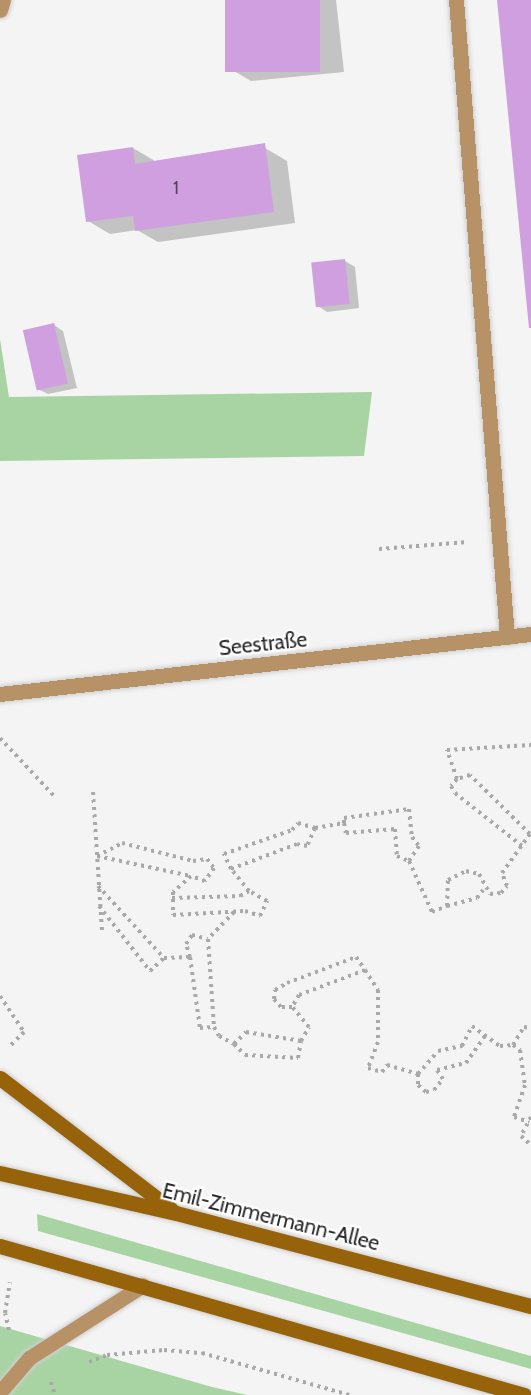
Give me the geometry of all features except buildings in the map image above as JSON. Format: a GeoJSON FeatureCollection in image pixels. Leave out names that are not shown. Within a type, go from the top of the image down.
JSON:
{"type":"FeatureCollection","features":[{"type":"Feature","properties":{"kind":"main road"},"geometry":{"type":"LineString","coordinates":[[0,1078],[176,1213]]}},
{"type":"Feature","properties":{"kind":"main road","name":"Emil-Zimmermann-Allee"},"geometry":{"type":"LineString","coordinates":[[0,1173],[176,1213],[531,1306]]}},
{"type":"Feature","properties":{"kind":"main road"},"geometry":{"type":"LineString","coordinates":[[0,1246],[524,1395]]}},
{"type":"Feature","properties":{"kind":"street"},"geometry":{"type":"LineString","coordinates":[[0,10],[3,0]]}},
{"type":"Feature","properties":{"kind":"street"},"geometry":{"type":"LineString","coordinates":[[456,0],[507,637]]}},
{"type":"Feature","properties":{"kind":"street","name":"Seestraße"},"geometry":{"type":"LineString","coordinates":[[0,694],[531,634]]}},
{"type":"Feature","properties":{"kind":"street"},"geometry":{"type":"LineString","coordinates":[[0,1392],[29,1358],[143,1286]]}},
{"type":"Feature","properties":{"kind":"path"},"geometry":{"type":"LineString","coordinates":[[379,549],[499,540]]}},
{"type":"Feature","properties":{"kind":"path"},"geometry":{"type":"LineString","coordinates":[[0,738],[56,797]]}},
{"type":"Feature","properties":{"kind":"path"},"geometry":{"type":"LineString","coordinates":[[457,778],[447,750],[531,745]]}},
{"type":"Feature","properties":{"kind":"path"},"geometry":{"type":"LineString","coordinates":[[409,861],[419,846],[412,837],[409,810],[344,818],[346,833],[395,829],[394,851],[409,861],[432,912],[483,890],[501,893],[507,886],[502,873],[522,846],[530,834],[471,775],[457,778],[451,786],[455,793],[522,846]]}},
{"type":"Feature","properties":{"kind":"path"},"geometry":{"type":"LineString","coordinates":[[93,792],[102,931]]}},
{"type":"Feature","properties":{"kind":"path"},"geometry":{"type":"LineString","coordinates":[[191,876],[172,898],[173,915],[234,912],[260,916],[266,910],[267,901],[249,891],[231,869],[224,854],[292,830],[298,823],[315,828],[344,823]]}},
{"type":"Feature","properties":{"kind":"path"},"geometry":{"type":"LineString","coordinates":[[231,869],[297,844],[307,846],[315,828]]}},
{"type":"Feature","properties":{"kind":"path"},"geometry":{"type":"LineString","coordinates":[[122,843],[194,861],[207,860],[214,868],[205,881],[97,856],[122,843]]}},
{"type":"Feature","properties":{"kind":"path"},"geometry":{"type":"LineString","coordinates":[[447,906],[448,880],[458,874],[479,874],[483,890]]}},
{"type":"Feature","properties":{"kind":"path"},"geometry":{"type":"LineString","coordinates":[[98,886],[164,958]]}},
{"type":"Feature","properties":{"kind":"path"},"geometry":{"type":"LineString","coordinates":[[172,898],[249,891]]}},
{"type":"Feature","properties":{"kind":"path"},"geometry":{"type":"LineString","coordinates":[[99,906],[150,971],[164,958],[190,957]]}},
{"type":"Feature","properties":{"kind":"path"},"geometry":{"type":"LineString","coordinates":[[214,1027],[208,939],[234,912]]}},
{"type":"Feature","properties":{"kind":"path"},"geometry":{"type":"LineString","coordinates":[[208,939],[192,935],[186,945],[190,957],[200,1028],[214,1027],[245,1055],[298,1058],[301,1041],[309,1027],[292,1007],[281,1007],[275,990],[356,957],[378,990],[380,1013],[368,1068],[382,1072],[387,1065],[418,1074]]}},
{"type":"Feature","properties":{"kind":"path"},"geometry":{"type":"LineString","coordinates":[[292,1007],[299,995],[365,970]]}},
{"type":"Feature","properties":{"kind":"path"},"geometry":{"type":"LineString","coordinates":[[0,996],[24,1032]]}},
{"type":"Feature","properties":{"kind":"path"},"geometry":{"type":"LineString","coordinates":[[486,1034],[466,1063],[437,1070],[442,1079],[434,1090],[426,1092],[418,1085],[418,1074],[438,1051],[462,1046],[472,1026],[486,1034],[500,1046],[513,1045],[520,1050],[525,1085],[514,1117],[529,1122]]}},
{"type":"Feature","properties":{"kind":"path"},"geometry":{"type":"LineString","coordinates":[[513,1045],[525,1027],[531,1028]]}},
{"type":"Feature","properties":{"kind":"path"},"geometry":{"type":"LineString","coordinates":[[234,1044],[246,1032],[301,1041]]}},
{"type":"Feature","properties":{"kind":"path"},"geometry":{"type":"LineString","coordinates":[[531,1117],[521,1136],[531,1145]]}},
{"type":"Feature","properties":{"kind":"path"},"geometry":{"type":"LineString","coordinates":[[78,1366],[107,1354],[192,1352],[349,1395]]}},
{"type":"Feature","properties":{"kind":"path"},"geometry":{"type":"LineString","coordinates":[[50,1378],[59,1374]]}},
{"type":"Feature","properties":{"kind":"green space"},"geometry":{"type":"Polygon","coordinates":[[[0,339],[9,397],[372,392],[364,456],[0,461],[0,339]]]}},
{"type":"Feature","properties":{"kind":"green space"},"geometry":{"type":"Polygon","coordinates":[[[37,1214],[531,1356],[531,1369],[38,1231],[37,1214]]]}},
{"type":"Feature","properties":{"kind":"green space"},"geometry":{"type":"Polygon","coordinates":[[[0,1326],[212,1387],[247,1395],[0,1395],[0,1326]]]}}]}
